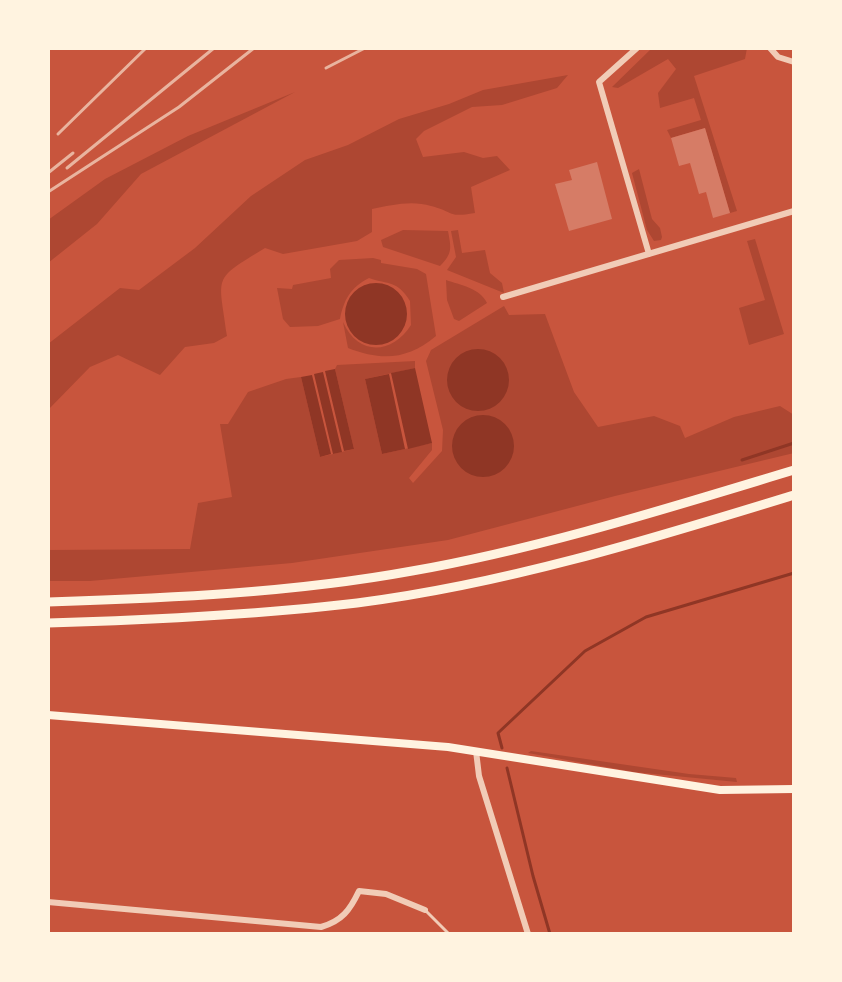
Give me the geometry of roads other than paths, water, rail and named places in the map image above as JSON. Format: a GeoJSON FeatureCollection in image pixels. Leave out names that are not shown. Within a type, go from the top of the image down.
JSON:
{"type":"FeatureCollection","features":[{"type":"Feature","properties":{"kind":"highway"},"geometry":{"type":"LineString","coordinates":[[48,602],[234,593],[411,571],[577,534],[794,470]]}},
{"type":"Feature","properties":{"kind":"highway"},"geometry":{"type":"LineString","coordinates":[[48,623],[243,614],[360,602],[473,583],[580,558],[794,495]]}},
{"type":"Feature","properties":{"kind":"main road"},"geometry":{"type":"LineString","coordinates":[[48,715],[476,751],[720,790],[794,789]]}},
{"type":"Feature","properties":{"kind":"street"},"geometry":{"type":"LineString","coordinates":[[637,48],[599,82],[649,254]]}},
{"type":"Feature","properties":{"kind":"street"},"geometry":{"type":"LineString","coordinates":[[770,48],[778,57],[794,62]]}},
{"type":"Feature","properties":{"kind":"street"},"geometry":{"type":"LineString","coordinates":[[503,297],[794,211]]}},
{"type":"Feature","properties":{"kind":"street"},"geometry":{"type":"LineString","coordinates":[[476,751],[479,776],[528,934]]}},
{"type":"Feature","properties":{"kind":"street"},"geometry":{"type":"LineString","coordinates":[[48,902],[321,927],[338,922],[352,906],[359,891],[386,894],[425,910]]}},
{"type":"Feature","properties":{"kind":"lane"},"geometry":{"type":"LineString","coordinates":[[425,910],[449,934]]}},
{"type":"Feature","properties":{"kind":"waterway"},"geometry":{"type":"LineString","coordinates":[[742,460],[794,443]]}},
{"type":"Feature","properties":{"kind":"waterway"},"geometry":{"type":"LineString","coordinates":[[502,748],[498,733],[585,651],[646,617],[794,573]]}},
{"type":"Feature","properties":{"kind":"waterway"},"geometry":{"type":"LineString","coordinates":[[507,768],[550,934]]}},
{"type":"Feature","properties":{"kind":"railway"},"geometry":{"type":"LineString","coordinates":[[58,134],[146,48]]}},
{"type":"Feature","properties":{"kind":"railway"},"geometry":{"type":"LineString","coordinates":[[67,168],[214,48]]}},
{"type":"Feature","properties":{"kind":"railway"},"geometry":{"type":"LineString","coordinates":[[48,192],[179,107],[254,48]]}},
{"type":"Feature","properties":{"kind":"railway"},"geometry":{"type":"LineString","coordinates":[[326,68],[365,48]]}},
{"type":"Feature","properties":{"kind":"railway"},"geometry":{"type":"LineString","coordinates":[[48,173],[73,153]]}}]}
